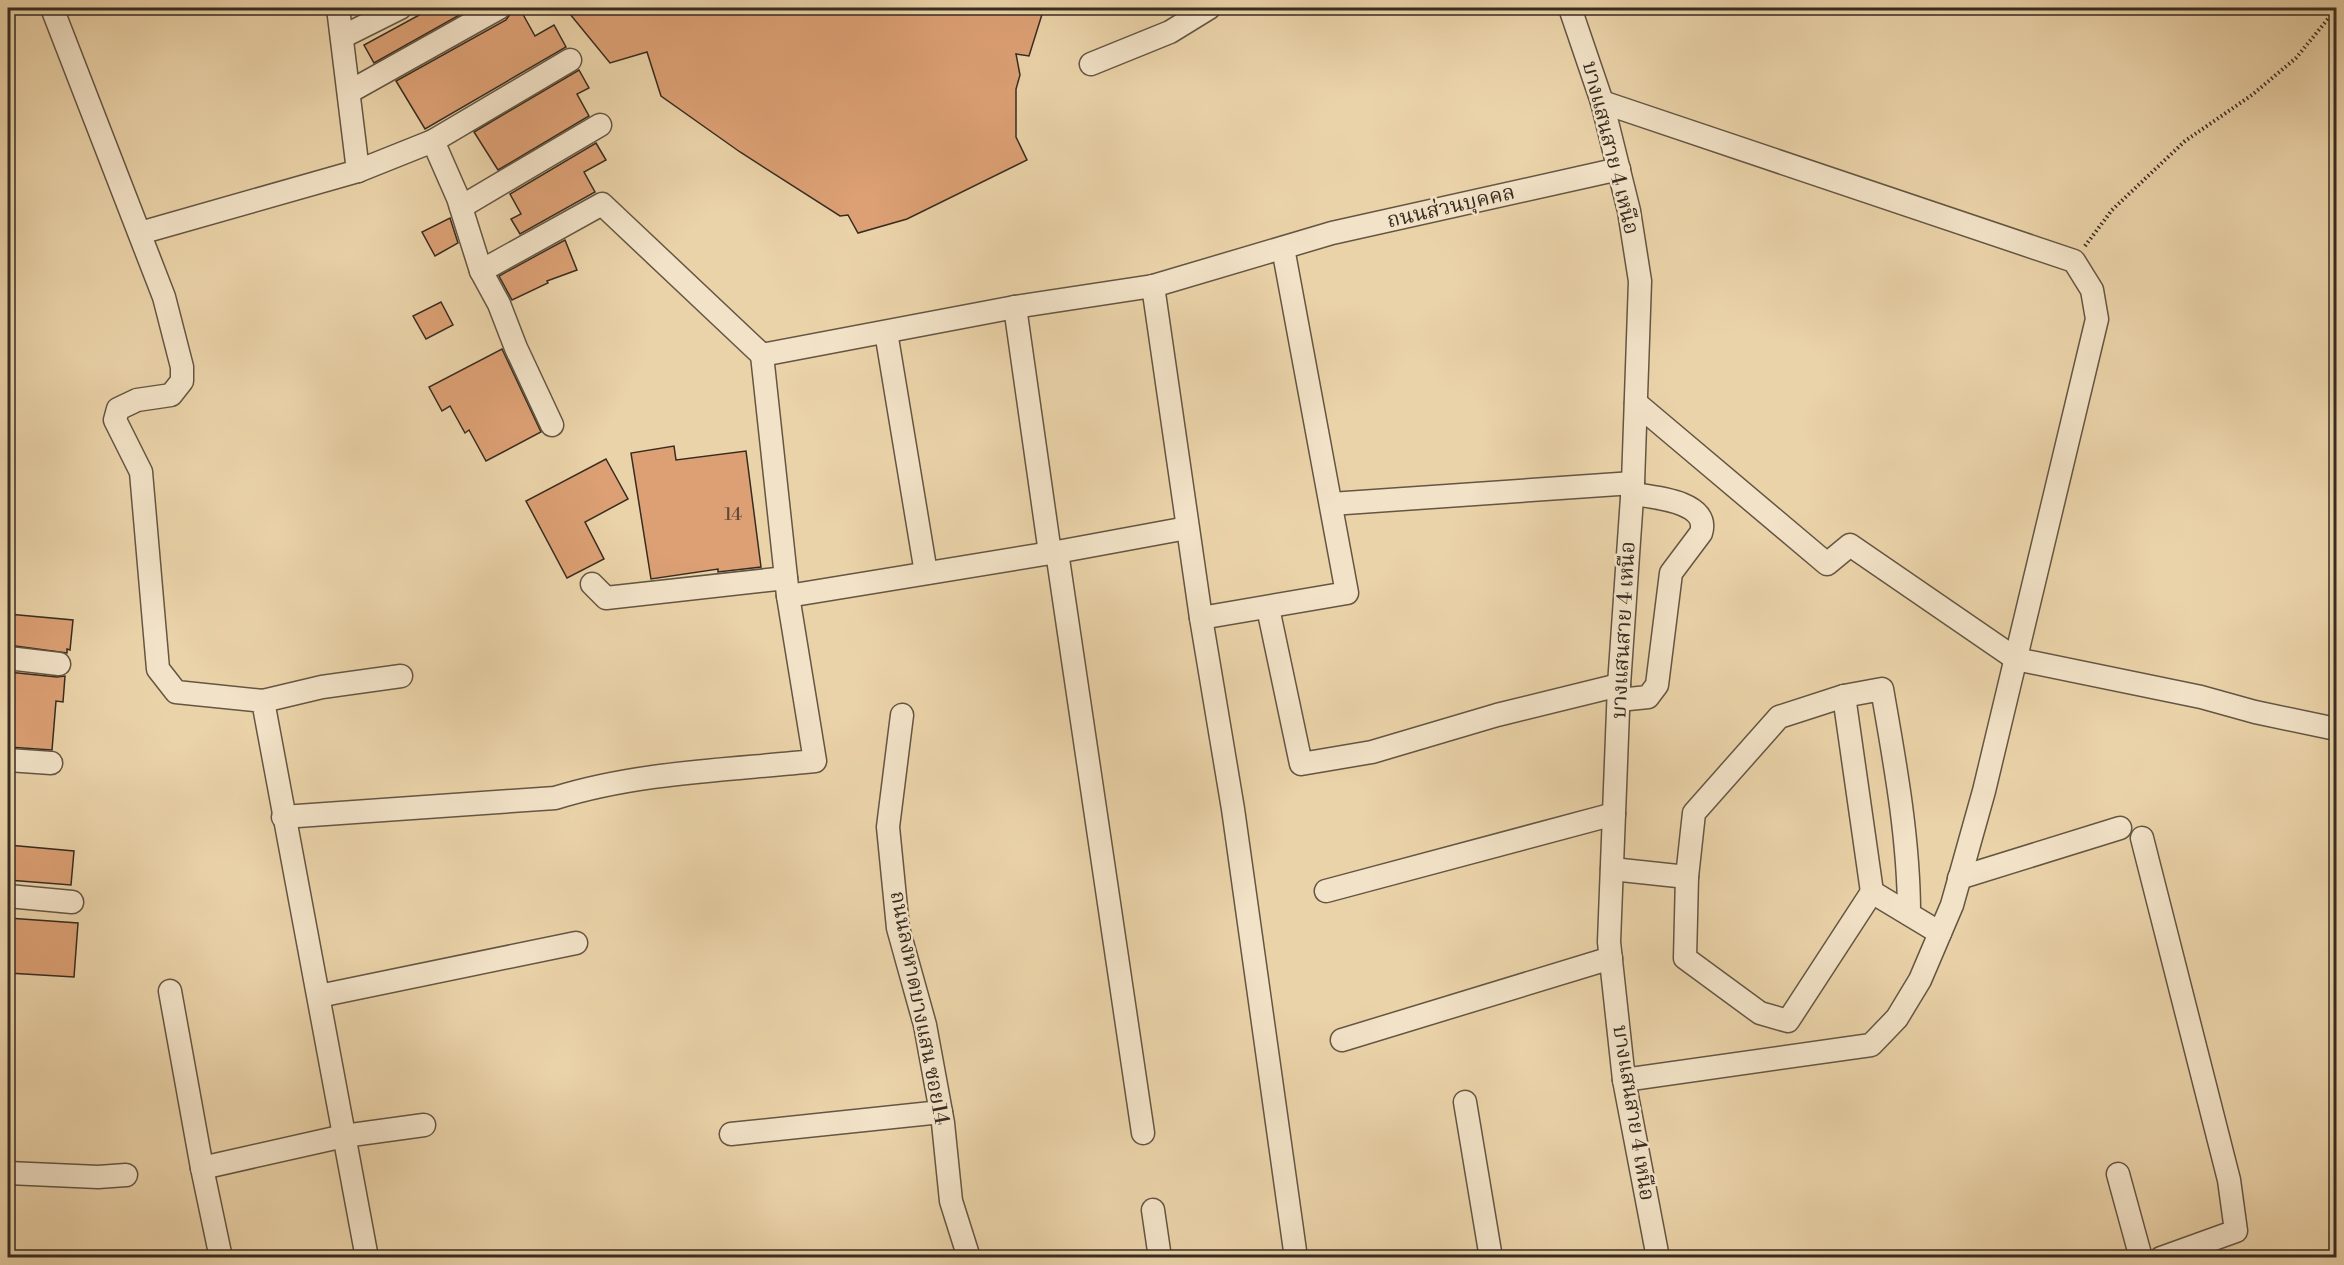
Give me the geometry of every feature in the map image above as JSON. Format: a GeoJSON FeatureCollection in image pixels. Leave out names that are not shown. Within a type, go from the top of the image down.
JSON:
{"type":"FeatureCollection","features":[{"type":"Feature","properties":{"kind":"street"},"geometry":{"type":"LineString","coordinates":[[52,8],[164,297],[182,367],[182,381],[171,396],[137,399],[123,406],[115,415],[117,425],[141,472],[158,669],[176,692],[263,701],[322,687],[401,676]]}},
{"type":"Feature","properties":{"kind":"street"},"geometry":{"type":"LineString","coordinates":[[338,8],[358,171]]}},
{"type":"Feature","properties":{"kind":"street"},"geometry":{"type":"LineString","coordinates":[[342,37],[400,8]]}},
{"type":"Feature","properties":{"kind":"street"},"geometry":{"type":"LineString","coordinates":[[349,92],[499,8]]}},
{"type":"Feature","properties":{"kind":"street"},"geometry":{"type":"LineString","coordinates":[[1091,64],[1170,32],[1209,8]]}},
{"type":"Feature","properties":{"kind":"street","name":"บางแสนสาย 4 เหนือ"},"geometry":{"type":"LineString","coordinates":[[1570,8],[1602,102],[1629,211],[1640,281],[1609,942],[1624,1080],[1658,1257]]}},
{"type":"Feature","properties":{"kind":"street"},"geometry":{"type":"LineString","coordinates":[[140,233],[358,171],[432,141],[570,60]]}},
{"type":"Feature","properties":{"kind":"street"},"geometry":{"type":"LineString","coordinates":[[1602,102],[2074,261],[2092,290],[2097,319],[1984,791],[1952,905],[1920,980],[1897,1018],[1871,1045],[1624,1080]]}},
{"type":"Feature","properties":{"kind":"street"},"geometry":{"type":"LineString","coordinates":[[460,207],[600,125]]}},
{"type":"Feature","properties":{"kind":"street"},"geometry":{"type":"LineString","coordinates":[[432,141],[460,207],[481,272],[499,304],[516,348],[552,425]]}},
{"type":"Feature","properties":{"kind":"street","name":"ถนนส่วนบุคคล"},"geometry":{"type":"LineString","coordinates":[[762,355],[1015,307],[1154,286],[1332,233],[1619,169]]}},
{"type":"Feature","properties":{"kind":"street"},"geometry":{"type":"LineString","coordinates":[[283,816],[555,798],[588,787],[625,781],[815,761],[787,587],[762,355],[602,204],[481,272]]}},
{"type":"Feature","properties":{"kind":"street"},"geometry":{"type":"LineString","coordinates":[[1201,618],[1347,593],[1283,248]]}},
{"type":"Feature","properties":{"kind":"street"},"geometry":{"type":"LineString","coordinates":[[1154,286],[1187,528],[1233,808],[1296,1257]]}},
{"type":"Feature","properties":{"kind":"street"},"geometry":{"type":"LineString","coordinates":[[1015,307],[1143,1133]]}},
{"type":"Feature","properties":{"kind":"street"},"geometry":{"type":"LineString","coordinates":[[886,332],[926,573]]}},
{"type":"Feature","properties":{"kind":"street"},"geometry":{"type":"LineString","coordinates":[[1636,403],[1827,564],[1850,545],[2016,659],[2201,697],[2255,712],[2337,729]]}},
{"type":"Feature","properties":{"kind":"street"},"geometry":{"type":"LineString","coordinates":[[1268,608],[1301,765],[1372,752],[1497,715],[1619,692],[1648,697],[1657,685],[1671,573],[1703,528],[1693,511],[1682,502],[1632,489],[1331,504]]}},
{"type":"Feature","properties":{"kind":"street"},"geometry":{"type":"LineString","coordinates":[[592,584],[606,598],[787,587],[926,573],[1054,553],[1187,528]]}},
{"type":"Feature","properties":{"kind":"street"},"geometry":{"type":"LineString","coordinates":[[8,658],[59,664]]}},
{"type":"Feature","properties":{"kind":"street"},"geometry":{"type":"LineString","coordinates":[[1844,696],[1872,892],[1788,1022],[1760,1013],[1685,958],[1687,878],[1694,813],[1779,717],[1844,696],[1882,689],[1894,756],[1909,876],[1909,914]]}},
{"type":"Feature","properties":{"kind":"street"},"geometry":{"type":"LineString","coordinates":[[263,701],[367,1257]]}},
{"type":"Feature","properties":{"kind":"street","name":"ถนนลงหาดบางแสน ซอย14"},"geometry":{"type":"LineString","coordinates":[[902,715],[888,827],[898,928],[926,1025],[941,1112],[951,1201],[969,1257]]}},
{"type":"Feature","properties":{"kind":"street"},"geometry":{"type":"LineString","coordinates":[[8,760],[51,763]]}},
{"type":"Feature","properties":{"kind":"street"},"geometry":{"type":"LineString","coordinates":[[1326,891],[1614,814]]}},
{"type":"Feature","properties":{"kind":"street"},"geometry":{"type":"LineString","coordinates":[[1959,878],[2120,828]]}},
{"type":"Feature","properties":{"kind":"street"},"geometry":{"type":"LineString","coordinates":[[2142,838],[2229,1180],[2236,1231],[2162,1257]]}},
{"type":"Feature","properties":{"kind":"street"},"geometry":{"type":"LineString","coordinates":[[1612,870],[1687,878]]}},
{"type":"Feature","properties":{"kind":"street"},"geometry":{"type":"LineString","coordinates":[[1872,892],[1940,933]]}},
{"type":"Feature","properties":{"kind":"street"},"geometry":{"type":"LineString","coordinates":[[8,896],[72,902]]}},
{"type":"Feature","properties":{"kind":"street"},"geometry":{"type":"LineString","coordinates":[[319,996],[576,943]]}},
{"type":"Feature","properties":{"kind":"street"},"geometry":{"type":"LineString","coordinates":[[1342,1040],[1611,958]]}},
{"type":"Feature","properties":{"kind":"street"},"geometry":{"type":"LineString","coordinates":[[170,992],[202,1168],[221,1257]]}},
{"type":"Feature","properties":{"kind":"street"},"geometry":{"type":"LineString","coordinates":[[1465,1102],[1491,1257]]}},
{"type":"Feature","properties":{"kind":"street"},"geometry":{"type":"LineString","coordinates":[[731,1134],[941,1112]]}},
{"type":"Feature","properties":{"kind":"street"},"geometry":{"type":"LineString","coordinates":[[202,1168],[344,1136],[424,1125]]}},
{"type":"Feature","properties":{"kind":"street"},"geometry":{"type":"LineString","coordinates":[[8,1173],[98,1177],[126,1175]]}},
{"type":"Feature","properties":{"kind":"street"},"geometry":{"type":"LineString","coordinates":[[2118,1174],[2141,1257]]}},
{"type":"Feature","properties":{"kind":"street"},"geometry":{"type":"LineString","coordinates":[[1153,1210],[1160,1257]]}},
{"type":"Feature","properties":{"kind":"path"},"geometry":{"type":"LineString","coordinates":[[2074,261],[2112,210],[2185,141],[2252,95],[2296,58],[2337,9]]}},
{"type":"Feature","properties":{"kind":"building"},"geometry":{"type":"Polygon","coordinates":[[[432,8],[472,8],[374,63],[364,45],[432,8]]]}},
{"type":"Feature","properties":{"kind":"building"},"geometry":{"type":"Polygon","coordinates":[[[565,8],[1044,8],[1029,56],[1016,54],[1020,75],[1016,89],[1016,137],[1027,160],[907,219],[858,233],[848,215],[840,216],[740,152],[661,96],[647,52],[610,63],[565,8]]]}},
{"type":"Feature","properties":{"kind":"building"},"geometry":{"type":"Polygon","coordinates":[[[520,9],[535,36],[554,25],[566,47],[425,129],[396,81],[506,20],[511,13],[520,9]]]}},
{"type":"Feature","properties":{"kind":"building"},"geometry":{"type":"Polygon","coordinates":[[[579,70],[589,88],[577,94],[589,116],[498,170],[474,132],[579,70]]]}},
{"type":"Feature","properties":{"kind":"building"},"geometry":{"type":"Polygon","coordinates":[[[596,143],[606,160],[584,172],[595,192],[520,234],[511,219],[521,214],[510,194],[596,143]]]}},
{"type":"Feature","properties":{"kind":"building"},"geometry":{"type":"Polygon","coordinates":[[[450,218],[458,243],[435,256],[422,232],[450,218]]]}},
{"type":"Feature","properties":{"kind":"building"},"geometry":{"type":"Polygon","coordinates":[[[565,240],[577,270],[547,281],[548,283],[512,300],[499,276],[565,240]]]}},
{"type":"Feature","properties":{"kind":"building"},"geometry":{"type":"Polygon","coordinates":[[[441,302],[453,325],[426,339],[413,316],[441,302]]]}},
{"type":"Feature","properties":{"kind":"building"},"geometry":{"type":"Polygon","coordinates":[[[502,349],[541,432],[486,461],[469,430],[465,433],[450,406],[442,411],[429,387],[502,349]]]}},
{"type":"Feature","properties":{"kind":"building"},"geometry":{"type":"Polygon","coordinates":[[[674,446],[676,460],[746,451],[761,567],[718,572],[718,569],[651,579],[631,453],[674,446]]]}},
{"type":"Feature","properties":{"kind":"building"},"geometry":{"type":"Polygon","coordinates":[[[606,459],[628,499],[585,522],[604,559],[567,578],[526,501],[606,459]]]}},
{"type":"Feature","properties":{"kind":"building"},"geometry":{"type":"Polygon","coordinates":[[[8,614],[73,620],[70,650],[67,649],[67,653],[8,645],[8,614]]]}},
{"type":"Feature","properties":{"kind":"building"},"geometry":{"type":"Polygon","coordinates":[[[8,672],[65,676],[63,702],[56,701],[52,750],[8,747],[8,672]]]}},
{"type":"Feature","properties":{"kind":"building"},"geometry":{"type":"Polygon","coordinates":[[[8,845],[74,851],[71,885],[8,880],[8,845]]]}},
{"type":"Feature","properties":{"kind":"building"},"geometry":{"type":"Polygon","coordinates":[[[8,918],[78,923],[74,977],[8,973],[8,918]]]}}]}
